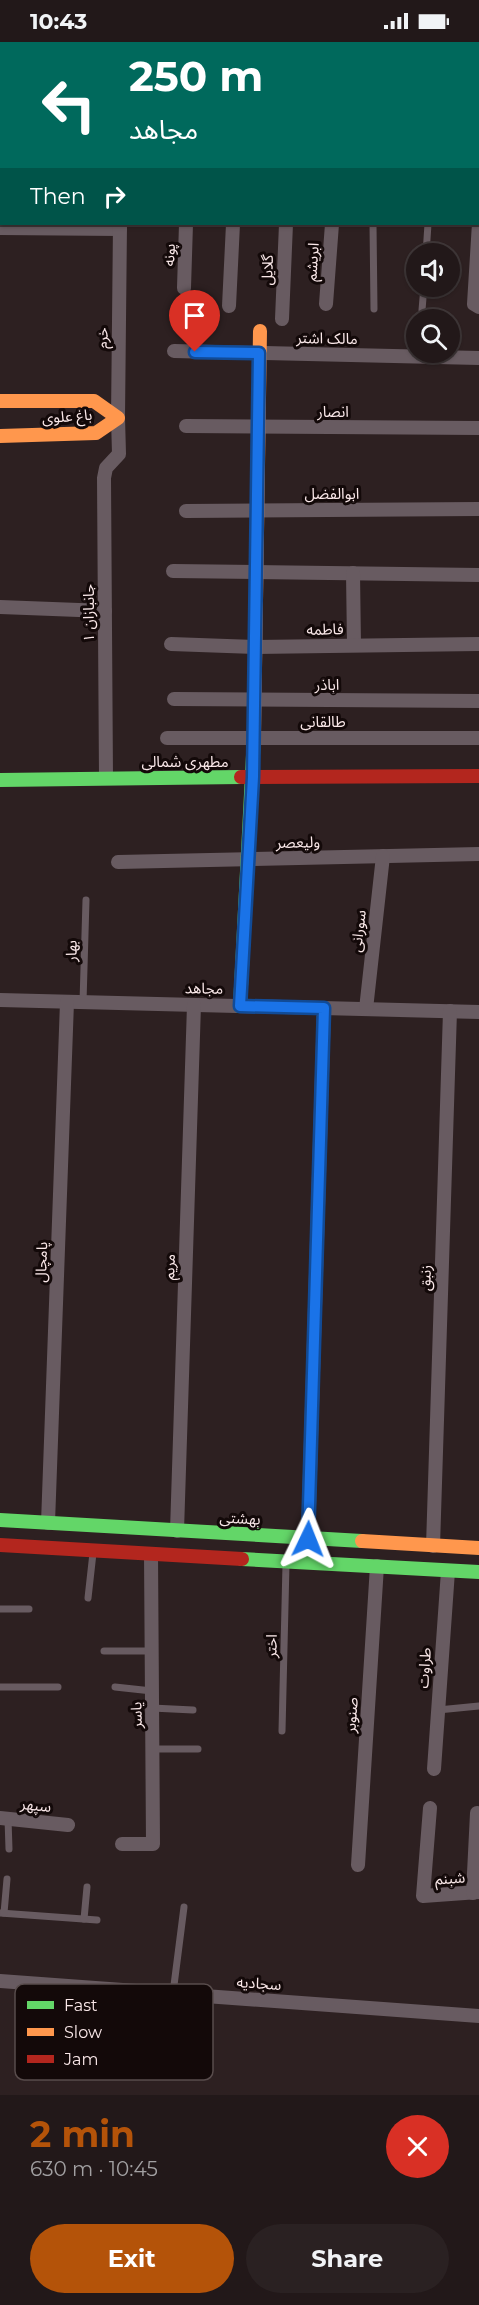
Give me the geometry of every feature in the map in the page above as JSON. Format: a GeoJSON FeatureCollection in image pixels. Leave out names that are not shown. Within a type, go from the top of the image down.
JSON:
{"type":"FeatureCollection","features":[{"type":"Feature","properties":{"kind":"street","name":"پونه"},"geometry":{"type":"LineString","coordinates":[[184,288],[186,225]]}},
{"type":"Feature","properties":{"kind":"street"},"geometry":{"type":"LineString","coordinates":[[230,306],[233,225]]}},
{"type":"Feature","properties":{"kind":"street","name":"گلایل"},"geometry":{"type":"LineString","coordinates":[[282,318],[286,225]]}},
{"type":"Feature","properties":{"kind":"street","name":"ابریشم"},"geometry":{"type":"LineString","coordinates":[[326,304],[332,225]]}},
{"type":"Feature","properties":{"kind":"street"},"geometry":{"type":"LineString","coordinates":[[479,225],[474,304],[479,307]]}},
{"type":"Feature","properties":{"kind":"street"},"geometry":{"type":"LineString","coordinates":[[0,228],[120,226]]}},
{"type":"Feature","properties":{"kind":"street","name":"خرم"},"geometry":{"type":"LineString","coordinates":[[119,454],[120,226]]}},
{"type":"Feature","properties":{"kind":"street"},"geometry":{"type":"LineString","coordinates":[[240,1006],[253,777],[260,331]]}},
{"type":"Feature","properties":{"kind":"street","name":"مالک اشتر"},"geometry":{"type":"LineString","coordinates":[[174,351],[479,358]]}},
{"type":"Feature","properties":{"kind":"street","name":"باغ علوی"},"geometry":{"type":"LineString","coordinates":[[0,401],[94,400],[118,418],[96,433],[0,436]]}},
{"type":"Feature","properties":{"kind":"street","name":"انصار"},"geometry":{"type":"LineString","coordinates":[[186,426],[479,428]]}},
{"type":"Feature","properties":{"kind":"street","name":"جانبازان ۱"},"geometry":{"type":"LineString","coordinates":[[106,777],[104,478],[106,468],[119,454]]}},
{"type":"Feature","properties":{"kind":"street","name":"ابوالفضل"},"geometry":{"type":"LineString","coordinates":[[186,511],[479,508]]}},
{"type":"Feature","properties":{"kind":"street"},"geometry":{"type":"LineString","coordinates":[[173,571],[479,575]]}},
{"type":"Feature","properties":{"kind":"street"},"geometry":{"type":"LineString","coordinates":[[353,573],[354,645]]}},
{"type":"Feature","properties":{"kind":"street"},"geometry":{"type":"LineString","coordinates":[[0,607],[105,611]]}},
{"type":"Feature","properties":{"kind":"street","name":"فاطمه"},"geometry":{"type":"LineString","coordinates":[[171,644],[255,647],[479,644]]}},
{"type":"Feature","properties":{"kind":"street","name":"اباذر"},"geometry":{"type":"LineString","coordinates":[[174,699],[479,701]]}},
{"type":"Feature","properties":{"kind":"street","name":"طالقانی"},"geometry":{"type":"LineString","coordinates":[[167,738],[479,738]]}},
{"type":"Feature","properties":{"kind":"street","name":"مطهری شمالی"},"geometry":{"type":"LineString","coordinates":[[0,780],[106,777],[479,776]]}},
{"type":"Feature","properties":{"kind":"street","name":"ولیعصر"},"geometry":{"type":"LineString","coordinates":[[118,862],[479,854]]}},
{"type":"Feature","properties":{"kind":"street","name":"سورانی"},"geometry":{"type":"LineString","coordinates":[[366,1009],[383,856]]}},
{"type":"Feature","properties":{"kind":"street","name":"مجاهد"},"geometry":{"type":"LineString","coordinates":[[0,1000],[479,1012]]}},
{"type":"Feature","properties":{"kind":"street","name":"پامچال"},"geometry":{"type":"LineString","coordinates":[[48,1523],[67,1002]]}},
{"type":"Feature","properties":{"kind":"street","name":"مریم"},"geometry":{"type":"LineString","coordinates":[[177,1531],[195,1005]]}},
{"type":"Feature","properties":{"kind":"street"},"geometry":{"type":"LineString","coordinates":[[308,1539],[324,1008]]}},
{"type":"Feature","properties":{"kind":"street","name":"زنبق"},"geometry":{"type":"LineString","coordinates":[[433,1546],[450,1011]]}},
{"type":"Feature","properties":{"kind":"street","name":"بهشتی"},"geometry":{"type":"LineString","coordinates":[[0,1520],[479,1548]]}},
{"type":"Feature","properties":{"kind":"street"},"geometry":{"type":"LineString","coordinates":[[0,1545],[479,1572]]}},
{"type":"Feature","properties":{"kind":"street","name":"یاسر"},"geometry":{"type":"LineString","coordinates":[[122,1844],[153,1844],[151,1554]]}},
{"type":"Feature","properties":{"kind":"street","name":"صنوبر"},"geometry":{"type":"LineString","coordinates":[[358,1865],[377,1566]]}},
{"type":"Feature","properties":{"kind":"street","name":"طراوت"},"geometry":{"type":"LineString","coordinates":[[434,1769],[448,1570]]}},
{"type":"Feature","properties":{"kind":"street","name":"شبنم"},"geometry":{"type":"LineString","coordinates":[[430,1808],[423,1896],[476,1892]]}},
{"type":"Feature","properties":{"kind":"street"},"geometry":{"type":"LineString","coordinates":[[476,1892],[477,1813]]}},
{"type":"Feature","properties":{"kind":"street","name":"سپهر"},"geometry":{"type":"LineString","coordinates":[[4,1818],[68,1825]]}},
{"type":"Feature","properties":{"kind":"street","name":"سجادیه"},"geometry":{"type":"LineString","coordinates":[[0,1981],[43,1984]]}},
{"type":"Feature","properties":{"kind":"street","name":"سجادیه"},"geometry":{"type":"LineString","coordinates":[[213,1996],[479,2016]]}},
{"type":"Feature","properties":{"kind":"lane"},"geometry":{"type":"LineString","coordinates":[[374,225],[374,309]]}},
{"type":"Feature","properties":{"kind":"lane"},"geometry":{"type":"LineString","coordinates":[[427,243],[428,225]]}},
{"type":"Feature","properties":{"kind":"lane","name":"بهار"},"geometry":{"type":"LineString","coordinates":[[83,1002],[86,900]]}},
{"type":"Feature","properties":{"kind":"lane"},"geometry":{"type":"LineString","coordinates":[[88,1598],[93,1551]]}},
{"type":"Feature","properties":{"kind":"lane","name":"اختر"},"geometry":{"type":"LineString","coordinates":[[282,1731],[286,1562]]}},
{"type":"Feature","properties":{"kind":"lane"},"geometry":{"type":"LineString","coordinates":[[0,1609],[29,1609]]}},
{"type":"Feature","properties":{"kind":"lane"},"geometry":{"type":"LineString","coordinates":[[104,1651],[152,1652]]}},
{"type":"Feature","properties":{"kind":"lane"},"geometry":{"type":"LineString","coordinates":[[0,1687],[58,1687]]}},
{"type":"Feature","properties":{"kind":"lane"},"geometry":{"type":"LineString","coordinates":[[115,1687],[152,1690]]}},
{"type":"Feature","properties":{"kind":"lane"},"geometry":{"type":"LineString","coordinates":[[438,1710],[479,1706]]}},
{"type":"Feature","properties":{"kind":"lane"},"geometry":{"type":"LineString","coordinates":[[152,1708],[193,1710]]}},
{"type":"Feature","properties":{"kind":"lane"},"geometry":{"type":"LineString","coordinates":[[153,1749],[198,1749]]}},
{"type":"Feature","properties":{"kind":"lane"},"geometry":{"type":"LineString","coordinates":[[4,1818],[9,1849]]}},
{"type":"Feature","properties":{"kind":"lane"},"geometry":{"type":"LineString","coordinates":[[7,1879],[2,1913],[97,1920]]}},
{"type":"Feature","properties":{"kind":"lane"},"geometry":{"type":"LineString","coordinates":[[84,1919],[87,1887]]}},
{"type":"Feature","properties":{"kind":"lane"},"geometry":{"type":"LineString","coordinates":[[174,1984],[184,1907]]}},
{"type":"Feature","properties":{"kind":"traffic: fast"},"geometry":{"type":"LineString","coordinates":[[240,1006],[254,736]]}},
{"type":"Feature","properties":{"kind":"traffic: fast"},"geometry":{"type":"LineString","coordinates":[[0,780],[241,777]]}},
{"type":"Feature","properties":{"kind":"traffic: fast"},"geometry":{"type":"LineString","coordinates":[[0,1520],[362,1541]]}},
{"type":"Feature","properties":{"kind":"traffic: fast"},"geometry":{"type":"LineString","coordinates":[[242,1559],[479,1572]]}},
{"type":"Feature","properties":{"kind":"traffic: slow"},"geometry":{"type":"LineString","coordinates":[[254,736],[260,331]]}},
{"type":"Feature","properties":{"kind":"traffic: slow"},"geometry":{"type":"LineString","coordinates":[[0,401],[94,401],[118,418],[96,433],[0,436]]}},
{"type":"Feature","properties":{"kind":"traffic: slow"},"geometry":{"type":"LineString","coordinates":[[362,1541],[479,1548]]}},
{"type":"Feature","properties":{"kind":"traffic: jam"},"geometry":{"type":"LineString","coordinates":[[241,777],[479,776]]}},
{"type":"Feature","properties":{"kind":"traffic: jam"},"geometry":{"type":"LineString","coordinates":[[0,1545],[242,1559]]}},
{"type":"Feature","properties":{"kind":"route"},"geometry":{"type":"LineString","coordinates":[[195,352],[259,353],[253,777],[240,1006],[324,1008],[308,1539]]}}]}
